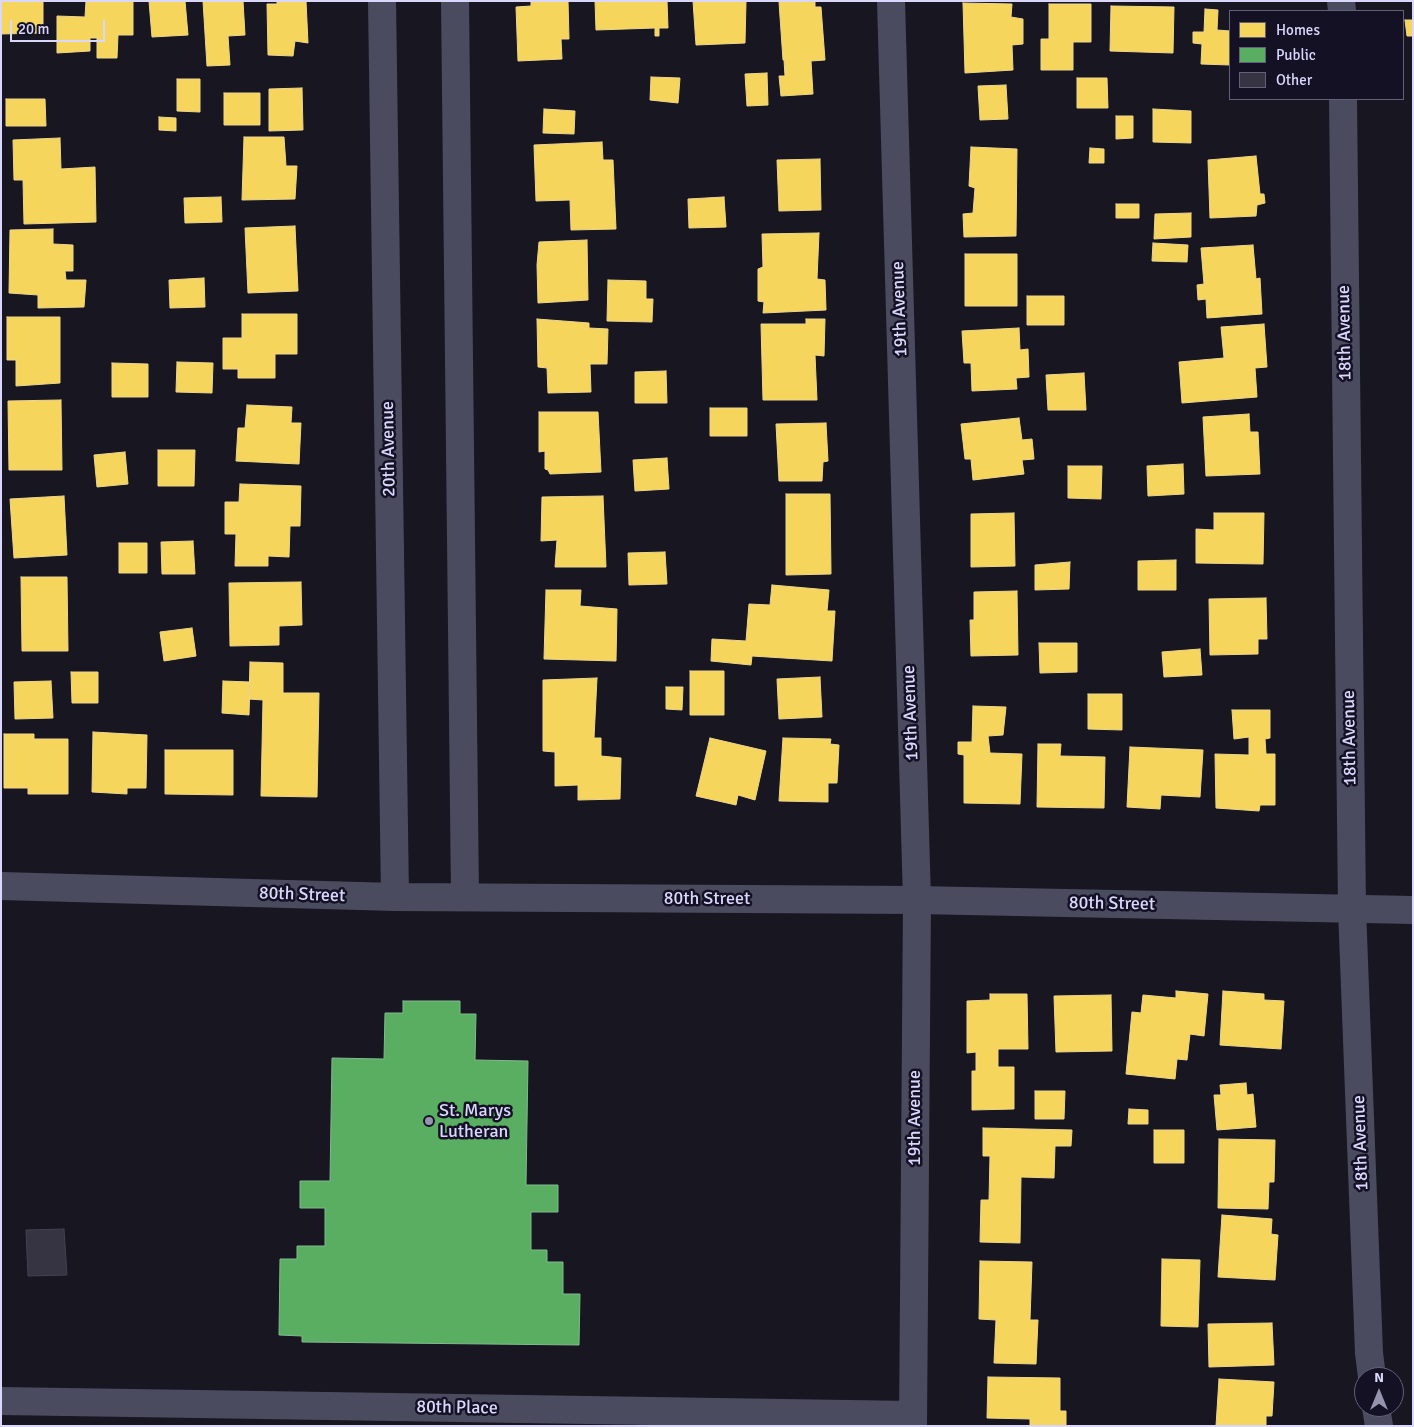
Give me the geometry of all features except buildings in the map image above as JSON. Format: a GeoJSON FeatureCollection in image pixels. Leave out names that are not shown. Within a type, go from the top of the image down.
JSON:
{"type":"FeatureCollection","features":[{"type":"Feature","properties":{"kind":"street","name":"20th Avenue"},"geometry":{"type":"LineString","coordinates":[[382,1],[395,897]]}},
{"type":"Feature","properties":{"kind":"street"},"geometry":{"type":"LineString","coordinates":[[455,1],[465,897]]}},
{"type":"Feature","properties":{"kind":"street","name":"19th Avenue"},"geometry":{"type":"LineString","coordinates":[[891,1],[917,900],[913,1420]]}},
{"type":"Feature","properties":{"kind":"street","name":"18th Avenue"},"geometry":{"type":"LineString","coordinates":[[1343,100],[1352,909],[1371,1367]]}},
{"type":"Feature","properties":{"kind":"street","name":"80th Street"},"geometry":{"type":"LineString","coordinates":[[1,886],[395,897],[917,900],[1413,910]]}},
{"type":"Feature","properties":{"kind":"street","name":"80th Place"},"geometry":{"type":"LineString","coordinates":[[1,1401],[913,1420]]}},
{"type":"Feature","properties":{"kind":"place","name":"St. Marys Lutheran"},"geometry":{"type":"Point","coordinates":[429,1121]}}]}
